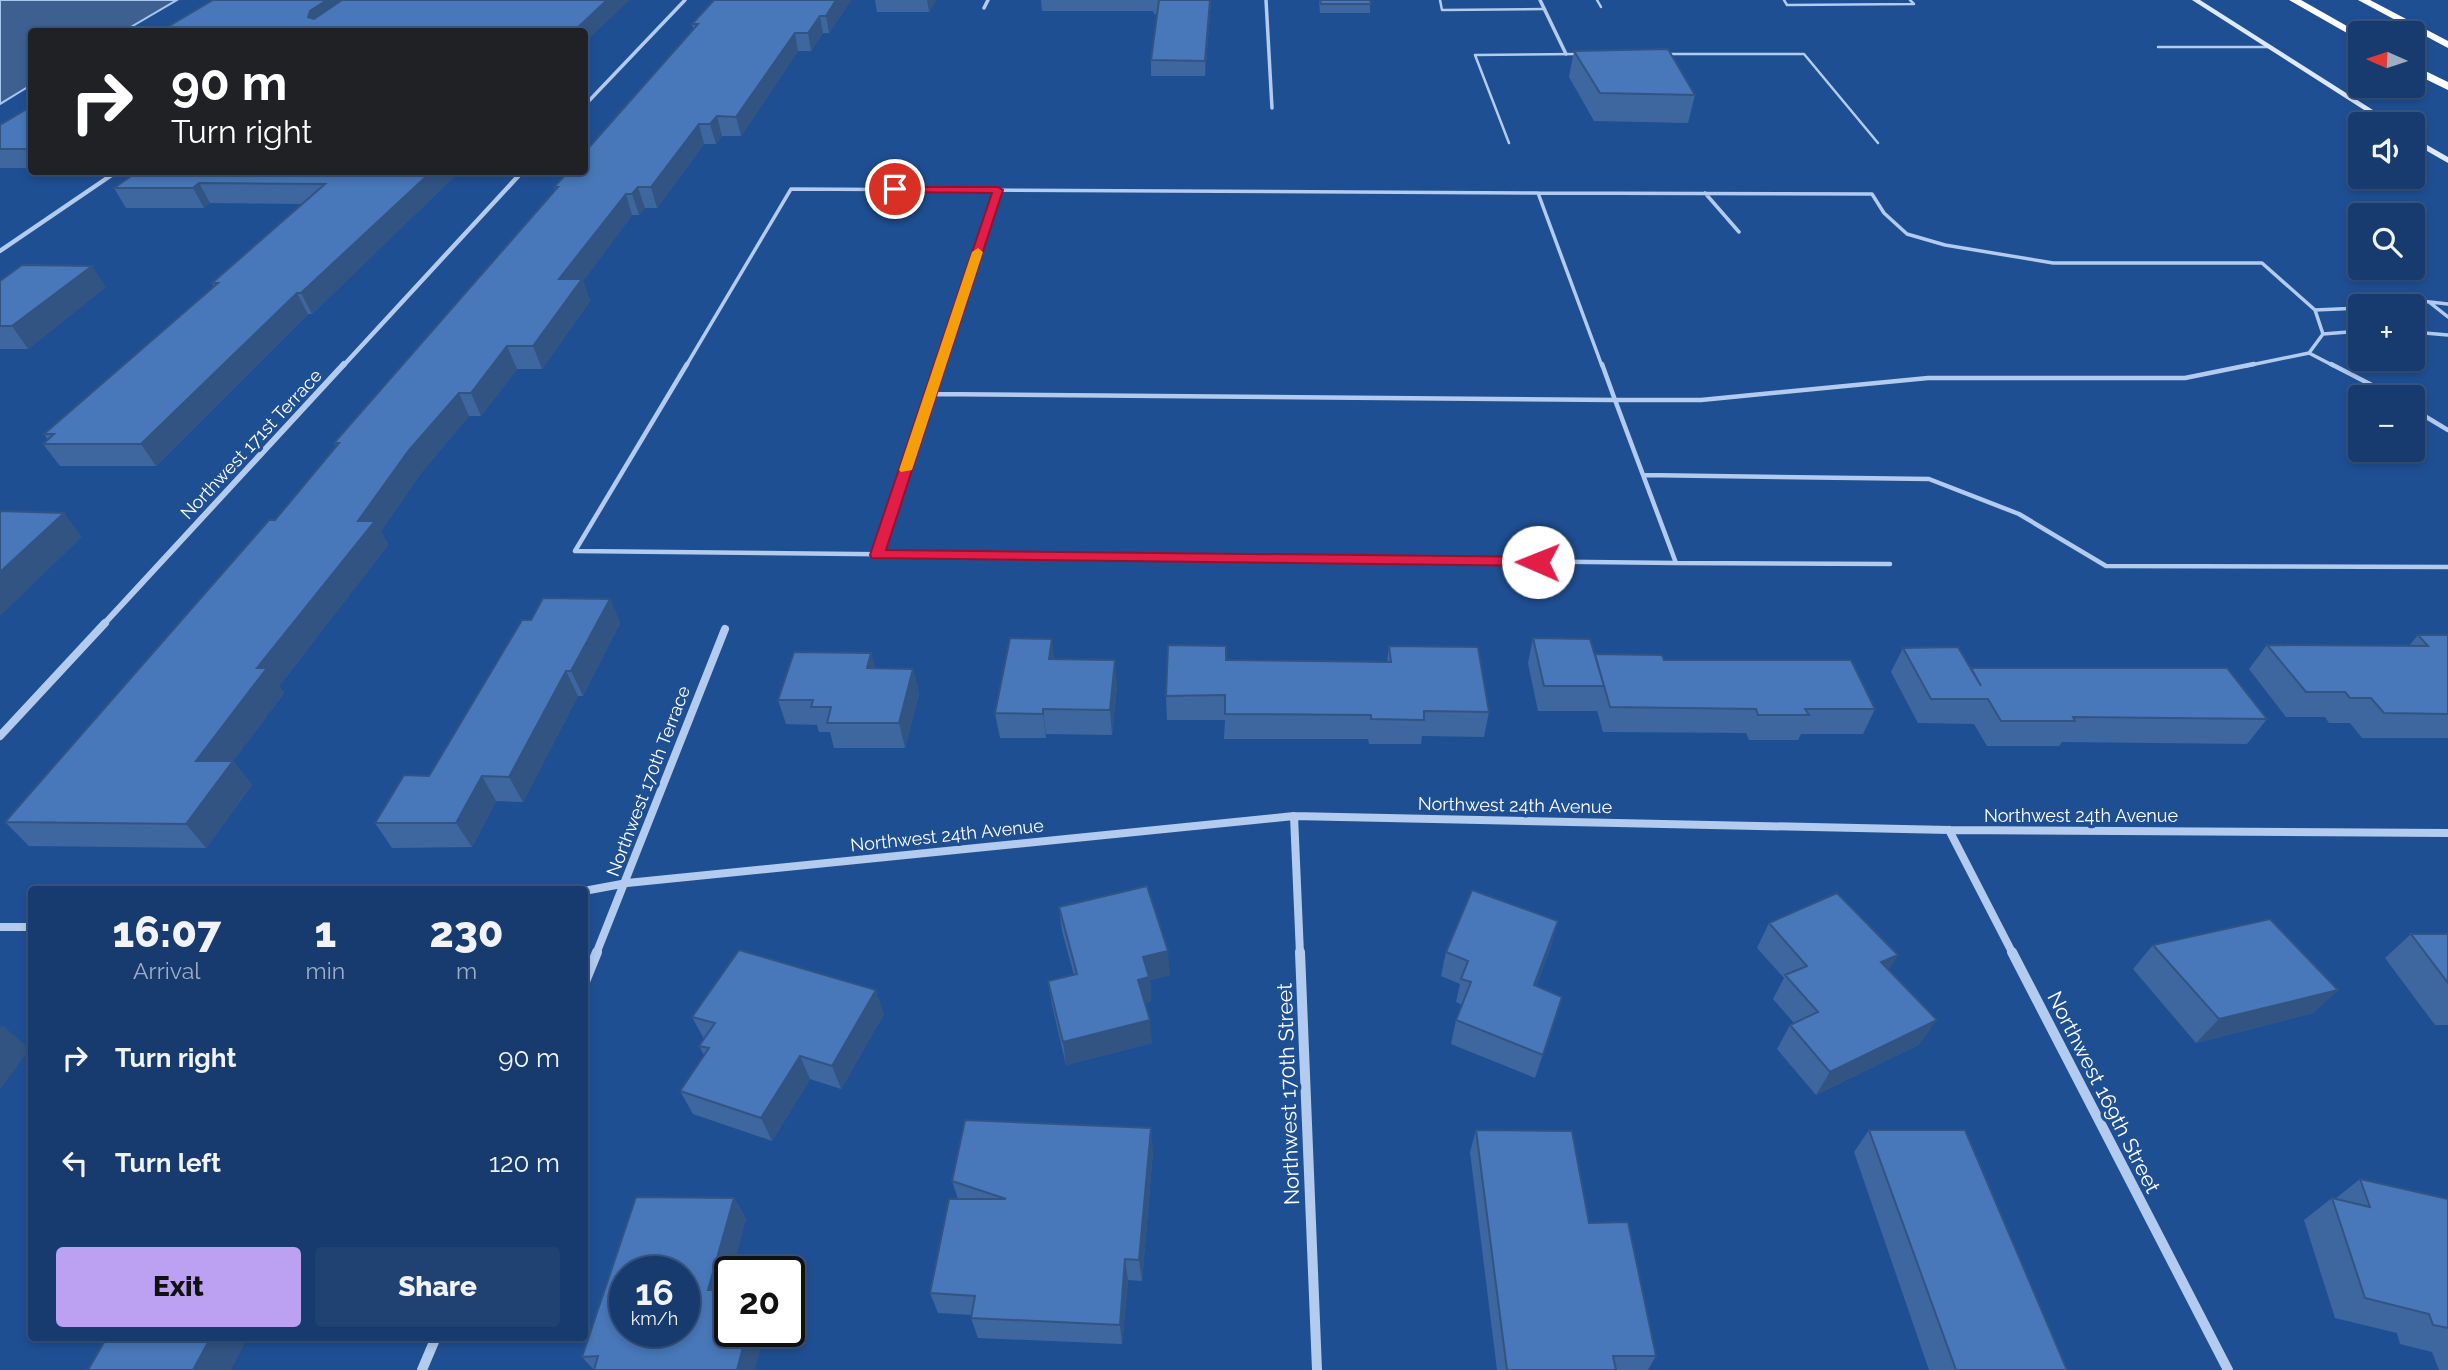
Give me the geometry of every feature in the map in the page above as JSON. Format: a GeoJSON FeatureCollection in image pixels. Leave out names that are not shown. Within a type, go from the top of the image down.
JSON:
{"type":"FeatureCollection","features":[{"type":"Feature","properties":{"kind":"highway"},"geometry":{"type":"LineString","coordinates":[[2294,0],[2348,31]]}},
{"type":"Feature","properties":{"kind":"highway"},"geometry":{"type":"LineString","coordinates":[[2363,0],[2448,45]]}},
{"type":"Feature","properties":{"kind":"highway"},"geometry":{"type":"LineString","coordinates":[[2426,75],[2448,87]]}},
{"type":"Feature","properties":{"kind":"street"},"geometry":{"type":"LineString","coordinates":[[588,102],[685,0]]}},
{"type":"Feature","properties":{"kind":"street"},"geometry":{"type":"LineString","coordinates":[[984,8],[988,0]]}},
{"type":"Feature","properties":{"kind":"street"},"geometry":{"type":"LineString","coordinates":[[1266,0],[1272,108]]}},
{"type":"Feature","properties":{"kind":"street"},"geometry":{"type":"LineString","coordinates":[[1540,0],[1566,54]]}},
{"type":"Feature","properties":{"kind":"street"},"geometry":{"type":"LineString","coordinates":[[2195,0],[2372,112]]}},
{"type":"Feature","properties":{"kind":"street"},"geometry":{"type":"LineString","coordinates":[[2425,147],[2448,161]]}},
{"type":"Feature","properties":{"kind":"street"},"geometry":{"type":"LineString","coordinates":[[0,251],[112,175]]}},
{"type":"Feature","properties":{"kind":"street","name":"Northwest 171st Terrace"},"geometry":{"type":"LineString","coordinates":[[0,736],[519,175]]}},
{"type":"Feature","properties":{"kind":"street","name":"Northwest 170th Terrace"},"geometry":{"type":"LineString","coordinates":[[588,975],[627,883],[726,629]]}},
{"type":"Feature","properties":{"kind":"street","name":"Northwest 24th Avenue"},"geometry":{"type":"LineString","coordinates":[[588,890],[627,883],[1294,816],[1949,830],[2448,833]]}},
{"type":"Feature","properties":{"kind":"street","name":"Northwest 170th Street"},"geometry":{"type":"LineString","coordinates":[[1294,816],[1317,1370]]}},
{"type":"Feature","properties":{"kind":"street","name":"Northwest 169th Street"},"geometry":{"type":"LineString","coordinates":[[1949,830],[2228,1370]]}},
{"type":"Feature","properties":{"kind":"street"},"geometry":{"type":"LineString","coordinates":[[0,927],[28,927]]}},
{"type":"Feature","properties":{"kind":"street"},"geometry":{"type":"LineString","coordinates":[[422,1370],[434,1341]]}},
{"type":"Feature","properties":{"kind":"lane"},"geometry":{"type":"LineString","coordinates":[[1440,0],[1442,10],[1545,9]]}},
{"type":"Feature","properties":{"kind":"lane"},"geometry":{"type":"LineString","coordinates":[[1597,0],[1601,7]]}},
{"type":"Feature","properties":{"kind":"lane"},"geometry":{"type":"LineString","coordinates":[[1784,0],[1787,5],[1914,4],[1910,0]]}},
{"type":"Feature","properties":{"kind":"lane"},"geometry":{"type":"LineString","coordinates":[[2158,47],[2269,47]]}},
{"type":"Feature","properties":{"kind":"lane"},"geometry":{"type":"LineString","coordinates":[[1510,143],[1475,55],[1580,54]]}},
{"type":"Feature","properties":{"kind":"lane"},"geometry":{"type":"LineString","coordinates":[[1663,54],[1804,54],[1878,143]]}},
{"type":"Feature","properties":{"kind":"lane"},"geometry":{"type":"LineString","coordinates":[[1890,564],[575,551],[791,189],[1872,194],[1884,213],[1907,234],[1945,245],[2053,263],[2262,263],[2315,310],[2323,334]]}},
{"type":"Feature","properties":{"kind":"lane"},"geometry":{"type":"LineString","coordinates":[[877,555],[998,190]]}},
{"type":"Feature","properties":{"kind":"lane"},"geometry":{"type":"LineString","coordinates":[[1538,193],[1676,563]]}},
{"type":"Feature","properties":{"kind":"lane"},"geometry":{"type":"LineString","coordinates":[[1704,193],[1740,232]]}},
{"type":"Feature","properties":{"kind":"lane"},"geometry":{"type":"LineString","coordinates":[[2425,302],[2448,304]]}},
{"type":"Feature","properties":{"kind":"lane"},"geometry":{"type":"LineString","coordinates":[[2429,302],[2448,317]]}},
{"type":"Feature","properties":{"kind":"lane"},"geometry":{"type":"LineString","coordinates":[[2315,310],[2348,309]]}},
{"type":"Feature","properties":{"kind":"lane"},"geometry":{"type":"LineString","coordinates":[[2309,353],[2323,334],[2348,332]]}},
{"type":"Feature","properties":{"kind":"lane"},"geometry":{"type":"LineString","coordinates":[[2425,333],[2448,335]]}},
{"type":"Feature","properties":{"kind":"lane"},"geometry":{"type":"LineString","coordinates":[[931,394],[1701,400],[1928,378],[2185,378],[2309,353],[2372,385]]}},
{"type":"Feature","properties":{"kind":"lane"},"geometry":{"type":"LineString","coordinates":[[2425,416],[2448,430]]}},
{"type":"Feature","properties":{"kind":"lane"},"geometry":{"type":"LineString","coordinates":[[1643,475],[1929,479],[2019,514],[2106,566],[2448,567]]}},
{"type":"Feature","properties":{"kind":"water"},"geometry":{"type":"Polygon","coordinates":[[[0,0],[177,0],[129,28],[28,28],[28,87],[0,104],[0,0]]]}},
{"type":"Feature","properties":{"kind":"building"},"geometry":{"type":"Polygon","coordinates":[[[213,0],[327,0],[310,11],[308,17],[314,19],[342,0],[607,0],[577,28],[166,28],[213,0]]]}},
{"type":"Feature","properties":{"kind":"building"},"geometry":{"type":"Polygon","coordinates":[[[714,0],[836,0],[826,16],[820,16],[808,33],[795,33],[736,117],[717,116],[710,124],[699,124],[651,187],[638,187],[632,194],[626,194],[559,279],[582,279],[533,346],[507,346],[471,393],[459,393],[409,450],[358,521],[375,521],[257,668],[267,668],[196,761],[233,761],[186,824],[5,822],[269,520],[275,520],[339,443],[334,443],[558,187],[554,187],[565,175],[588,175],[588,148],[698,24],[692,24],[714,0]]]}},
{"type":"Feature","properties":{"kind":"building"},"geometry":{"type":"Polygon","coordinates":[[[1159,0],[1210,0],[1205,61],[1151,60],[1159,0]]]}},
{"type":"Feature","properties":{"kind":"building"},"geometry":{"type":"Polygon","coordinates":[[[1320,0],[1370,0],[1371,4],[1321,4],[1320,0]]]}},
{"type":"Feature","properties":{"kind":"building"},"geometry":{"type":"Polygon","coordinates":[[[1668,49],[1695,95],[1600,93],[1574,51],[1668,49]]]}},
{"type":"Feature","properties":{"kind":"building"},"geometry":{"type":"Polygon","coordinates":[[[28,108],[28,149],[0,149],[0,125],[28,108]]]}},
{"type":"Feature","properties":{"kind":"building"},"geometry":{"type":"Polygon","coordinates":[[[133,175],[428,175],[301,293],[297,293],[141,444],[43,444],[54,434],[44,434],[218,283],[212,283],[325,184],[199,183],[193,188],[114,188],[133,175]]]}},
{"type":"Feature","properties":{"kind":"building"},"geometry":{"type":"Polygon","coordinates":[[[22,265],[92,266],[12,326],[0,326],[0,281],[22,265]]]}},
{"type":"Feature","properties":{"kind":"building"},"geometry":{"type":"Polygon","coordinates":[[[0,511],[64,513],[0,572],[0,511]]]}},
{"type":"Feature","properties":{"kind":"building"},"geometry":{"type":"Polygon","coordinates":[[[543,598],[610,599],[571,671],[566,671],[509,777],[482,776],[456,823],[375,823],[404,775],[429,776],[522,620],[531,620],[543,598]]]}},
{"type":"Feature","properties":{"kind":"building"},"geometry":{"type":"Polygon","coordinates":[[[2418,635],[2448,635],[2448,714],[2384,713],[2371,698],[2350,698],[2345,692],[2306,692],[2267,645],[2428,646],[2418,635]]]}},
{"type":"Feature","properties":{"kind":"building"},"geometry":{"type":"Polygon","coordinates":[[[1010,638],[1052,639],[1049,659],[1115,660],[1110,710],[1043,709],[1043,714],[995,713],[1010,638]]]}},
{"type":"Feature","properties":{"kind":"building"},"geometry":{"type":"Polygon","coordinates":[[[1533,638],[1590,639],[1604,686],[1544,686],[1533,638]]]}},
{"type":"Feature","properties":{"kind":"building"},"geometry":{"type":"Polygon","coordinates":[[[1168,645],[1226,646],[1226,660],[1391,662],[1389,646],[1478,647],[1489,712],[1424,711],[1424,720],[1371,719],[1371,715],[1225,714],[1225,695],[1166,696],[1168,645]]]}},
{"type":"Feature","properties":{"kind":"building"},"geometry":{"type":"Polygon","coordinates":[[[1958,647],[1981,686],[1971,668],[2227,668],[2267,719],[2073,717],[2075,721],[2001,721],[1988,699],[1931,699],[1903,648],[1958,647]]]}},
{"type":"Feature","properties":{"kind":"building"},"geometry":{"type":"Polygon","coordinates":[[[794,652],[871,653],[867,668],[913,669],[899,723],[827,723],[831,707],[811,707],[813,700],[778,700],[794,652]]]}},
{"type":"Feature","properties":{"kind":"building"},"geometry":{"type":"Polygon","coordinates":[[[1595,654],[1662,655],[1664,660],[1851,660],[1875,709],[1805,709],[1809,715],[1758,715],[1756,709],[1610,707],[1595,654]]]}},
{"type":"Feature","properties":{"kind":"building"},"geometry":{"type":"Polygon","coordinates":[[[1147,886],[1168,951],[1143,957],[1149,977],[1138,980],[1150,1020],[1063,1042],[1048,981],[1077,974],[1059,907],[1147,886]]]}},
{"type":"Feature","properties":{"kind":"building"},"geometry":{"type":"Polygon","coordinates":[[[1472,890],[1558,921],[1534,985],[1562,997],[1543,1055],[1456,1020],[1471,982],[1461,979],[1468,961],[1446,952],[1472,890]]]}},
{"type":"Feature","properties":{"kind":"building"},"geometry":{"type":"Polygon","coordinates":[[[1837,893],[1898,955],[1881,962],[1937,1020],[1830,1072],[1790,1025],[1818,1012],[1785,975],[1807,966],[1769,923],[1837,893]]]}},
{"type":"Feature","properties":{"kind":"building"},"geometry":{"type":"Polygon","coordinates":[[[2270,919],[2338,990],[2219,1019],[2153,945],[2270,919]]]}},
{"type":"Feature","properties":{"kind":"building"},"geometry":{"type":"Polygon","coordinates":[[[2411,934],[2448,934],[2448,983],[2411,934]]]}},
{"type":"Feature","properties":{"kind":"building"},"geometry":{"type":"Polygon","coordinates":[[[739,950],[876,990],[832,1066],[800,1056],[761,1118],[680,1091],[709,1048],[699,1046],[715,1023],[692,1017],[739,950]]]}},
{"type":"Feature","properties":{"kind":"building"},"geometry":{"type":"Polygon","coordinates":[[[965,1120],[1151,1128],[1139,1260],[1125,1259],[1120,1325],[971,1318],[975,1296],[930,1293],[949,1199],[1006,1199],[952,1181],[965,1120]]]}},
{"type":"Feature","properties":{"kind":"building"},"geometry":{"type":"Polygon","coordinates":[[[1476,1130],[1572,1131],[1589,1223],[1628,1222],[1656,1356],[1613,1356],[1616,1370],[1507,1370],[1476,1130]]]}},
{"type":"Feature","properties":{"kind":"building"},"geometry":{"type":"Polygon","coordinates":[[[1869,1130],[1965,1130],[2067,1370],[1956,1370],[1869,1130]]]}},
{"type":"Feature","properties":{"kind":"building"},"geometry":{"type":"Polygon","coordinates":[[[2360,1179],[2448,1199],[2448,1328],[2433,1325],[2429,1314],[2365,1298],[2332,1198],[2370,1207],[2360,1179]]]}},
{"type":"Feature","properties":{"kind":"building"},"geometry":{"type":"Polygon","coordinates":[[[636,1197],[734,1198],[718,1256],[714,1256],[714,1269],[708,1290],[714,1290],[714,1347],[743,1347],[737,1370],[594,1370],[598,1356],[582,1357],[609,1277],[609,1347],[700,1347],[700,1256],[616,1256],[636,1197]]]}},
{"type":"Feature","properties":{"kind":"building"},"geometry":{"type":"Polygon","coordinates":[[[105,1341],[209,1341],[193,1370],[88,1370],[105,1341]]]}},
{"type":"Feature","properties":{"kind":"slow traffic"},"geometry":{"type":"LineString","coordinates":[[905,470],[978,252]]}},
{"type":"Feature","properties":{"kind":"route"},"geometry":{"type":"LineString","coordinates":[[895,189],[998,190],[877,555],[1538,562]]}}]}
